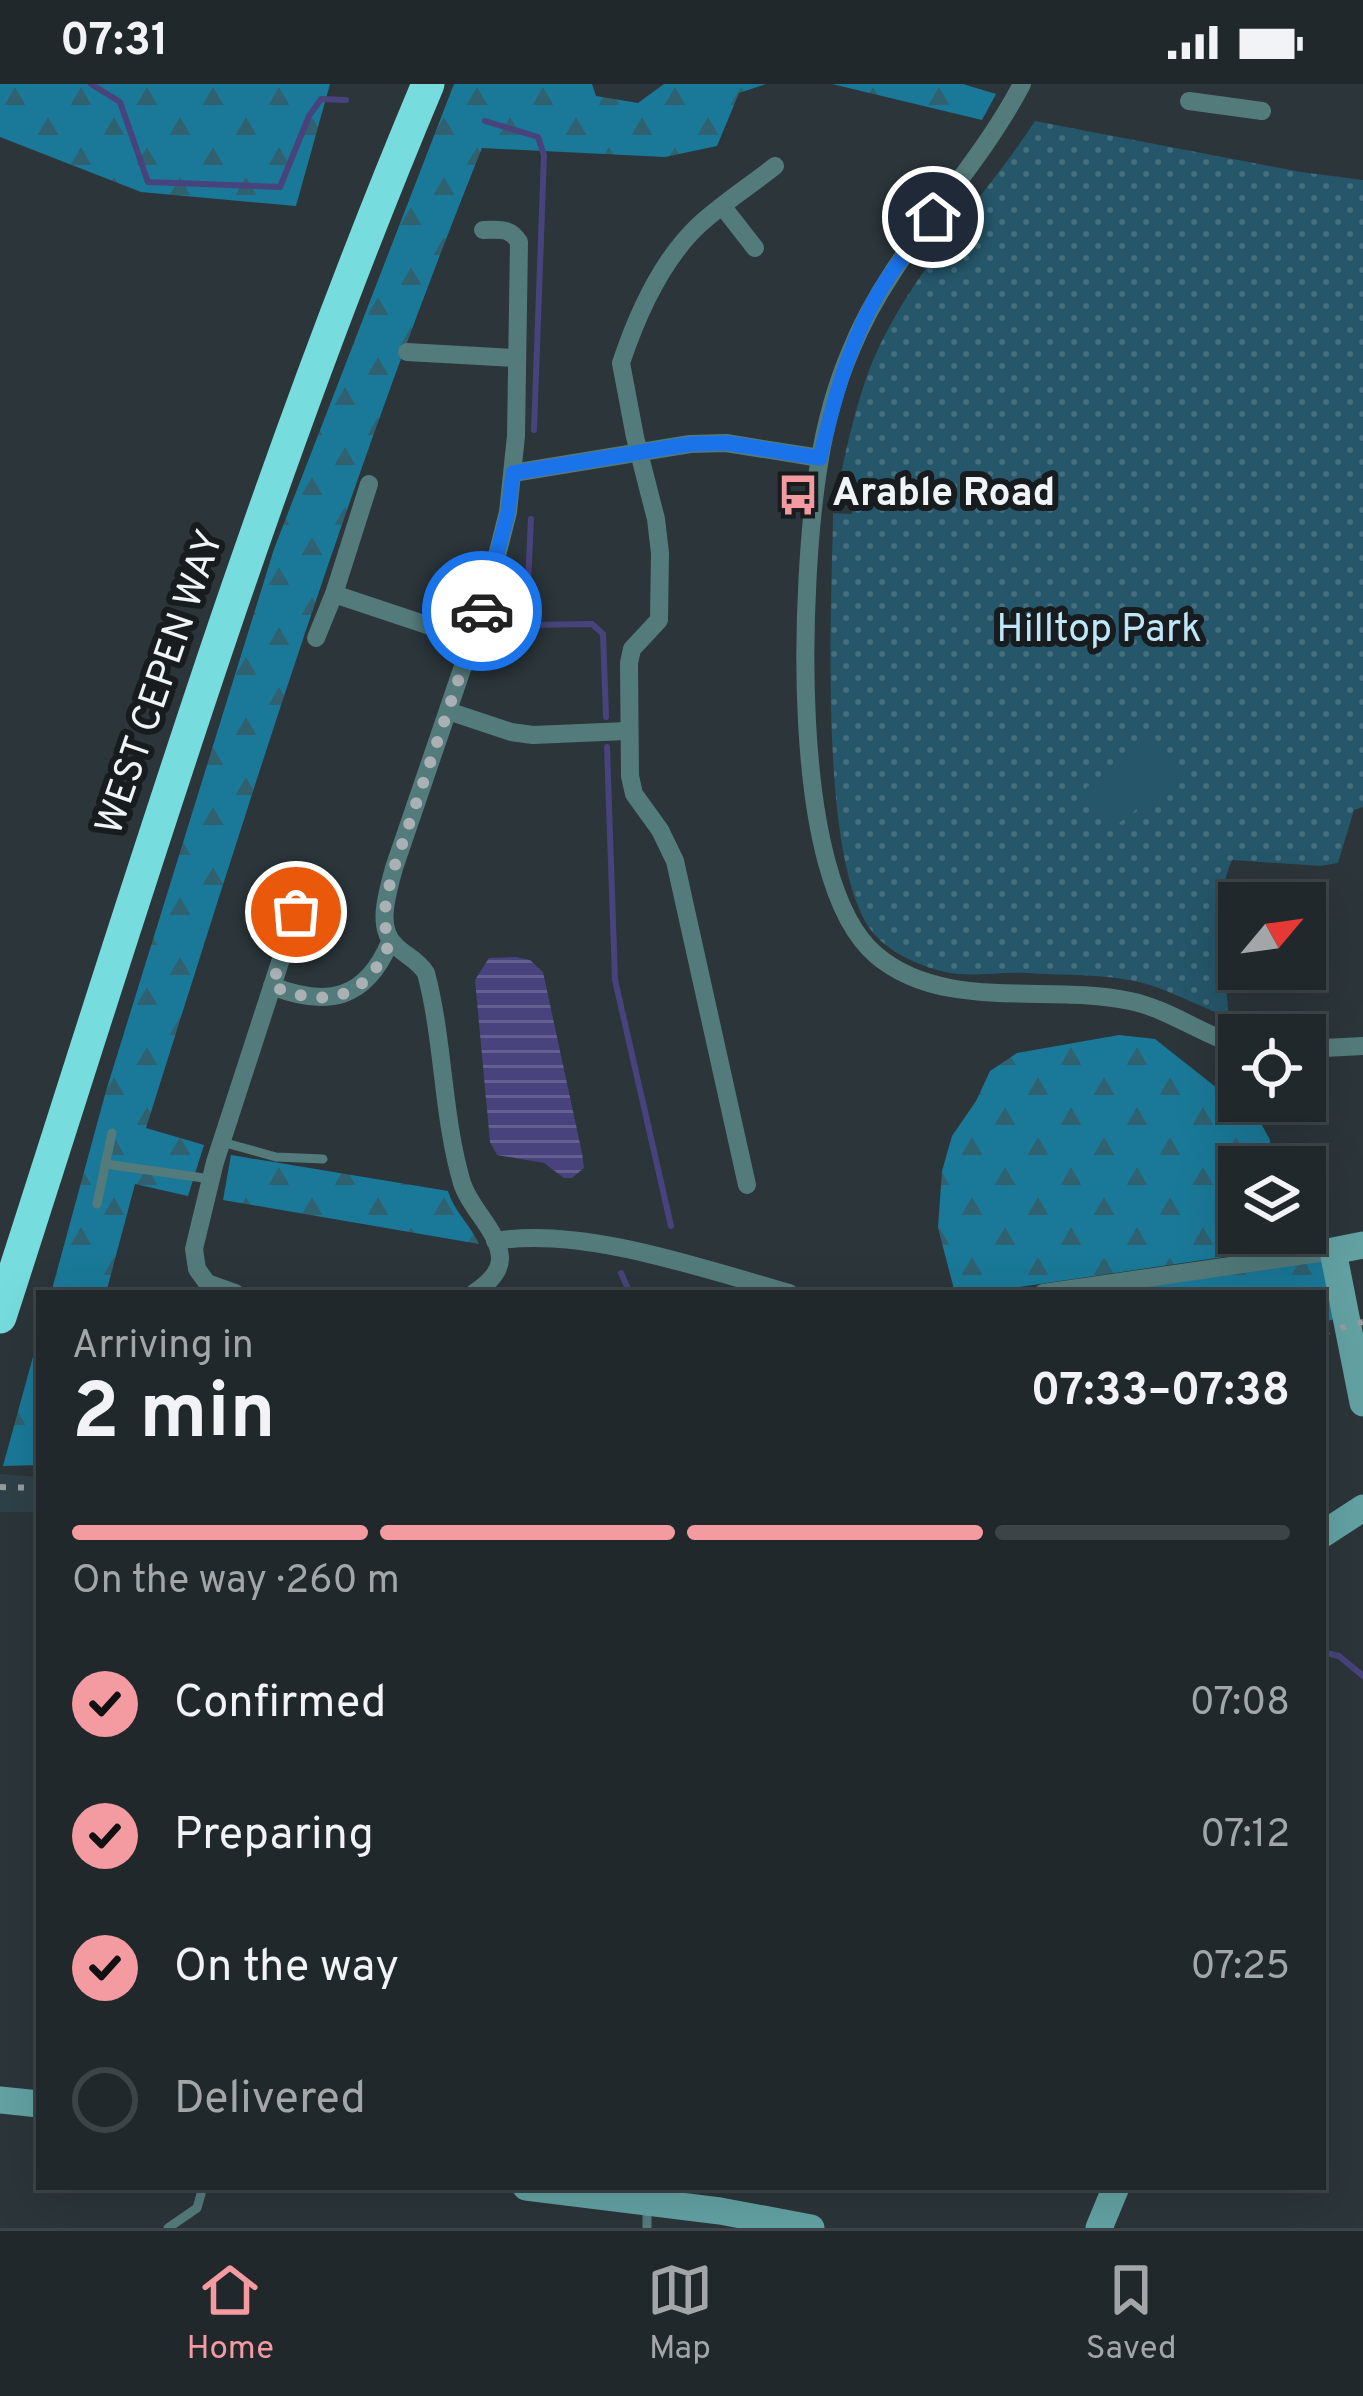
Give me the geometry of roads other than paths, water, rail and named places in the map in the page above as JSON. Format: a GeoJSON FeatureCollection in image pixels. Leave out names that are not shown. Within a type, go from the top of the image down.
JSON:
{"type":"FeatureCollection","features":[{"type":"Feature","properties":{"kind":"highway","name":"WEST CEPEN WAY"},"geometry":{"type":"LineString","coordinates":[[0,1317],[280,464],[428,84]]}},
{"type":"Feature","properties":{"kind":"street"},"geometry":{"type":"LineString","coordinates":[[1022,84],[999,128],[883,286],[850,352],[820,458],[809,555],[808,768],[845,920],[877,956],[936,987],[1106,997],[1165,1011],[1218,1036]]}},
{"type":"Feature","properties":{"kind":"street"},"geometry":{"type":"LineString","coordinates":[[1228,106],[1234,84]]}},
{"type":"Feature","properties":{"kind":"street"},"geometry":{"type":"LineString","coordinates":[[1190,100],[1262,111]]}},
{"type":"Feature","properties":{"kind":"street"},"geometry":{"type":"LineString","coordinates":[[747,1185],[675,861],[634,794],[627,759],[632,649],[655,628],[660,612],[656,519],[621,363],[632,332],[698,225],[776,166]]}},
{"type":"Feature","properties":{"kind":"street"},"geometry":{"type":"LineString","coordinates":[[723,207],[755,248]]}},
{"type":"Feature","properties":{"kind":"street"},"geometry":{"type":"LineString","coordinates":[[478,1290],[499,1268],[495,1240],[464,1189],[431,994],[417,958],[390,942],[386,901],[472,640],[508,512],[521,305],[519,242],[504,229],[483,230]]}},
{"type":"Feature","properties":{"kind":"street"},"geometry":{"type":"LineString","coordinates":[[407,352],[516,358]]}},
{"type":"Feature","properties":{"kind":"street"},"geometry":{"type":"LineString","coordinates":[[513,473],[690,444],[727,443],[820,458]]}},
{"type":"Feature","properties":{"kind":"street"},"geometry":{"type":"LineString","coordinates":[[316,638],[369,484]]}},
{"type":"Feature","properties":{"kind":"street"},"geometry":{"type":"LineString","coordinates":[[334,594],[472,640]]}},
{"type":"Feature","properties":{"kind":"street"},"geometry":{"type":"LineString","coordinates":[[448,711],[533,735],[627,730]]}},
{"type":"Feature","properties":{"kind":"street"},"geometry":{"type":"LineString","coordinates":[[227,1290],[207,1283],[194,1259],[222,1142],[308,876]]}},
{"type":"Feature","properties":{"kind":"street"},"geometry":{"type":"LineString","coordinates":[[272,986],[309,999],[362,986],[378,970],[390,942]]}},
{"type":"Feature","properties":{"kind":"street"},"geometry":{"type":"LineString","coordinates":[[1326,1048],[1363,1046]]}},
{"type":"Feature","properties":{"kind":"street"},"geometry":{"type":"LineString","coordinates":[[495,1240],[533,1238],[644,1251],[779,1290]]}},
{"type":"Feature","properties":{"kind":"street"},"geometry":{"type":"LineString","coordinates":[[1064,1290],[1363,1245]]}},
{"type":"Feature","properties":{"kind":"street"},"geometry":{"type":"LineString","coordinates":[[1333,1251],[1363,1403]]}},
{"type":"Feature","properties":{"kind":"street"},"geometry":{"type":"LineString","coordinates":[[1326,1532],[1363,1508]]}},
{"type":"Feature","properties":{"kind":"street"},"geometry":{"type":"LineString","coordinates":[[0,2100],[36,2104]]}},
{"type":"Feature","properties":{"kind":"street"},"geometry":{"type":"LineString","coordinates":[[539,2190],[647,2216],[720,2211],[811,2228]]}},
{"type":"Feature","properties":{"kind":"street"},"geometry":{"type":"LineString","coordinates":[[1099,2228],[1114,2206]]}},
{"type":"Feature","properties":{"kind":"lane"},"geometry":{"type":"LineString","coordinates":[[97,1204],[112,1132]]}},
{"type":"Feature","properties":{"kind":"lane"},"geometry":{"type":"LineString","coordinates":[[222,1142],[276,1157],[323,1159]]}},
{"type":"Feature","properties":{"kind":"lane"},"geometry":{"type":"LineString","coordinates":[[106,1164],[211,1179]]}},
{"type":"Feature","properties":{"kind":"lane"},"geometry":{"type":"LineString","coordinates":[[168,2228],[197,2208],[202,2190]]}},
{"type":"Feature","properties":{"kind":"waterway"},"geometry":{"type":"LineString","coordinates":[[91,84],[120,102],[148,182],[280,187],[309,116],[321,99],[346,100]]}},
{"type":"Feature","properties":{"kind":"waterway"},"geometry":{"type":"LineString","coordinates":[[485,121],[538,137],[544,155],[534,430]]}},
{"type":"Feature","properties":{"kind":"waterway"},"geometry":{"type":"LineString","coordinates":[[531,519],[526,625],[592,624],[603,634],[606,717]]}},
{"type":"Feature","properties":{"kind":"waterway"},"geometry":{"type":"LineString","coordinates":[[607,747],[615,980],[671,1226]]}},
{"type":"Feature","properties":{"kind":"waterway"},"geometry":{"type":"LineString","coordinates":[[621,1273],[629,1290]]}},
{"type":"Feature","properties":{"kind":"waterway"},"geometry":{"type":"LineString","coordinates":[[1326,1653],[1339,1656],[1363,1676]]}},
{"type":"Feature","properties":{"kind":"railway"},"geometry":{"type":"LineString","coordinates":[[1326,1332],[1363,1322]]}},
{"type":"Feature","properties":{"kind":"railway"},"geometry":{"type":"LineString","coordinates":[[0,1487],[36,1488]]}},
{"type":"Feature","properties":{"kind":"place","name":"Arable Road"},"geometry":{"type":"Point","coordinates":[798,495]}},
{"type":"Feature","properties":{"kind":"park label","name":"Hilltop Park"},"geometry":{"type":"Point","coordinates":[1099,631]}}]}
